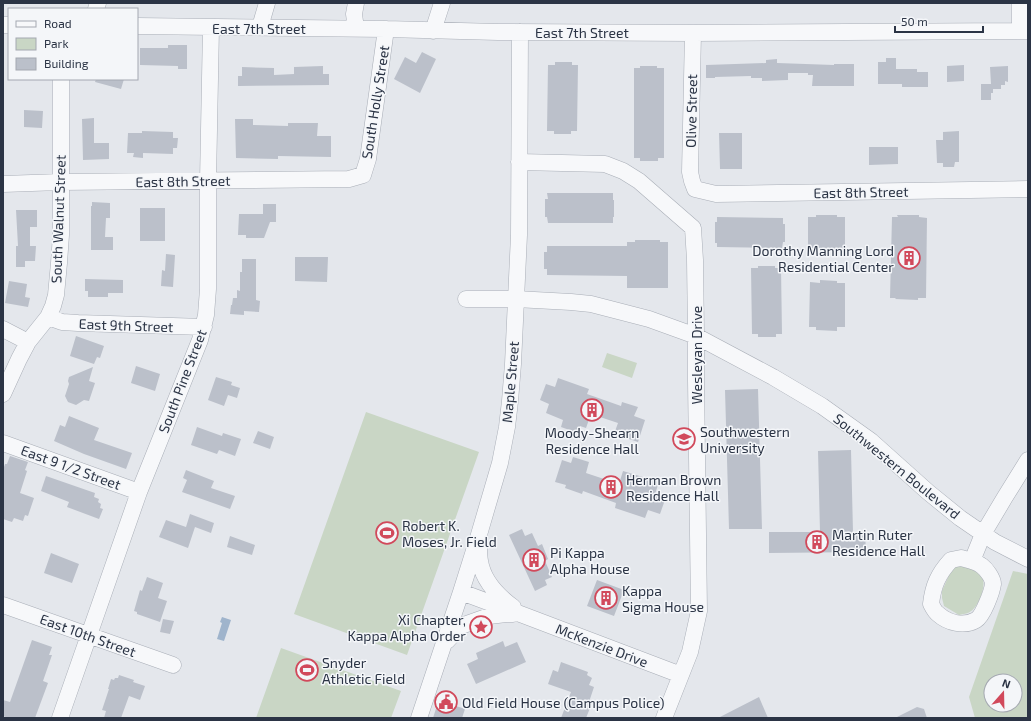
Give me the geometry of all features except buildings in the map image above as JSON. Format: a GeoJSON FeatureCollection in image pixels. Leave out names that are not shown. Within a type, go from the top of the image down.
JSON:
{"type":"FeatureCollection","features":[{"type":"Feature","properties":{"kind":"street"},"geometry":{"type":"LineString","coordinates":[[260,27],[267,3]]}},
{"type":"Feature","properties":{"kind":"street"},"geometry":{"type":"LineString","coordinates":[[356,3],[354,14],[356,29]]}},
{"type":"Feature","properties":{"kind":"street"},"geometry":{"type":"LineString","coordinates":[[433,31],[442,3]]}},
{"type":"Feature","properties":{"kind":"street"},"geometry":{"type":"LineString","coordinates":[[1020,3],[1024,31]]}},
{"type":"Feature","properties":{"kind":"street","name":"East 7th Street"},"geometry":{"type":"LineString","coordinates":[[138,26],[386,29],[433,31],[693,33],[1024,31]]}},
{"type":"Feature","properties":{"kind":"street","name":"South Pine Street"},"geometry":{"type":"LineString","coordinates":[[60,718],[139,492],[204,327],[208,289],[208,181],[212,27]]}},
{"type":"Feature","properties":{"kind":"street","name":"South Holly Street"},"geometry":{"type":"LineString","coordinates":[[362,175],[368,159],[386,29]]}},
{"type":"Feature","properties":{"kind":"street","name":"Maple Street"},"geometry":{"type":"LineString","coordinates":[[419,718],[478,538],[500,463],[507,427],[510,401],[519,235],[520,32]]}},
{"type":"Feature","properties":{"kind":"street","name":"Olive Street"},"geometry":{"type":"LineString","coordinates":[[693,33],[690,172],[695,189]]}},
{"type":"Feature","properties":{"kind":"street","name":"South Walnut Street"},"geometry":{"type":"LineString","coordinates":[[3,394],[28,342],[48,317],[56,295],[61,235],[61,80]]}},
{"type":"Feature","properties":{"kind":"street","name":"Wesleyan Drive"},"geometry":{"type":"LineString","coordinates":[[519,162],[605,164],[623,171],[639,181],[693,228],[695,260],[700,611],[690,652],[664,718]]}},
{"type":"Feature","properties":{"kind":"street","name":"East 8th Street"},"geometry":{"type":"LineString","coordinates":[[3,184],[349,179],[362,175]]}},
{"type":"Feature","properties":{"kind":"street","name":"East 8th Street"},"geometry":{"type":"LineString","coordinates":[[695,189],[716,194],[1028,189]]}},
{"type":"Feature","properties":{"kind":"street","name":"Southwestern Boulevard"},"geometry":{"type":"LineString","coordinates":[[466,299],[516,299],[591,304],[649,318],[696,336],[773,377],[822,406],[870,442],[960,518],[995,542],[1028,559]]}},
{"type":"Feature","properties":{"kind":"street","name":"East 9th Street"},"geometry":{"type":"LineString","coordinates":[[48,317],[62,322],[204,327]]}},
{"type":"Feature","properties":{"kind":"street"},"geometry":{"type":"LineString","coordinates":[[3,329],[28,342]]}},
{"type":"Feature","properties":{"kind":"street","name":"East 9 1/2 Street"},"geometry":{"type":"LineString","coordinates":[[3,443],[139,492]]}},
{"type":"Feature","properties":{"kind":"street"},"geometry":{"type":"LineString","coordinates":[[972,561],[983,534],[1004,497],[1028,460]]}},
{"type":"Feature","properties":{"kind":"street","name":"McKenzie Drive"},"geometry":{"type":"LineString","coordinates":[[478,538],[480,562],[483,573],[488,582],[499,596],[523,615]]}},
{"type":"Feature","properties":{"kind":"street","name":"McKenzie Drive"},"geometry":{"type":"LineString","coordinates":[[461,592],[681,675]]}},
{"type":"Feature","properties":{"kind":"street","name":"East 10th Street"},"geometry":{"type":"LineString","coordinates":[[3,605],[173,665]]}},
{"type":"Feature","properties":{"kind":"street","name":"McKenzie Drive"},"geometry":{"type":"LineString","coordinates":[[444,644],[461,626],[489,616],[506,614],[523,615]]}},
{"type":"Feature","properties":{"kind":"green space"},"geometry":{"type":"Polygon","coordinates":[[[607,353],[637,363],[632,378],[602,367],[607,353]]]}},
{"type":"Feature","properties":{"kind":"green space","name":"Robert K. Moses, Jr. Field"},"geometry":{"type":"Polygon","coordinates":[[[366,412],[479,452],[407,655],[294,614],[366,412]]]}},
{"type":"Feature","properties":{"kind":"green space"},"geometry":{"type":"Polygon","coordinates":[[[961,564],[979,572],[982,576],[983,587],[982,594],[976,606],[967,613],[959,615],[944,606],[942,591],[950,573],[954,568],[961,564]]]}},
{"type":"Feature","properties":{"kind":"green space"},"geometry":{"type":"Polygon","coordinates":[[[1013,571],[1028,574],[1028,718],[975,718],[969,697],[1013,571]]]}},
{"type":"Feature","properties":{"kind":"green space","name":"Snyder Athletic Field"},"geometry":{"type":"Polygon","coordinates":[[[281,648],[401,691],[391,718],[256,718],[281,648]]]}},
{"type":"Feature","properties":{"kind":"water"},"geometry":{"type":"Polygon","coordinates":[[[222,617],[231,620],[224,641],[217,639],[222,623],[220,622],[222,617]]]}},
{"type":"Feature","properties":{"kind":"place","name":"Dorothy Manning Lord Residential Center"},"geometry":{"type":"Point","coordinates":[909,258]}},
{"type":"Feature","properties":{"kind":"place","name":"Moody-Shearn Residence Hall"},"geometry":{"type":"Point","coordinates":[592,410]}},
{"type":"Feature","properties":{"kind":"place","name":"Southwestern University"},"geometry":{"type":"Point","coordinates":[684,439]}},
{"type":"Feature","properties":{"kind":"place","name":"Herman Brown Residence Hall"},"geometry":{"type":"Point","coordinates":[611,487]}},
{"type":"Feature","properties":{"kind":"place","name":"Robert K. Moses, Jr. Field"},"geometry":{"type":"Point","coordinates":[387,533]}},
{"type":"Feature","properties":{"kind":"place","name":"Martin Ruter Residence Hall"},"geometry":{"type":"Point","coordinates":[817,542]}},
{"type":"Feature","properties":{"kind":"place","name":"Pi Kappa Alpha House"},"geometry":{"type":"Point","coordinates":[534,560]}},
{"type":"Feature","properties":{"kind":"place","name":"Kappa Sigma House"},"geometry":{"type":"Point","coordinates":[606,598]}},
{"type":"Feature","properties":{"kind":"place","name":"Xi Chapter, Kappa Alpha Order"},"geometry":{"type":"Point","coordinates":[481,627]}},
{"type":"Feature","properties":{"kind":"place","name":"Snyder Athletic Field"},"geometry":{"type":"Point","coordinates":[307,670]}},
{"type":"Feature","properties":{"kind":"place","name":"Old Field House (Campus Police)"},"geometry":{"type":"Point","coordinates":[446,702]}}]}
